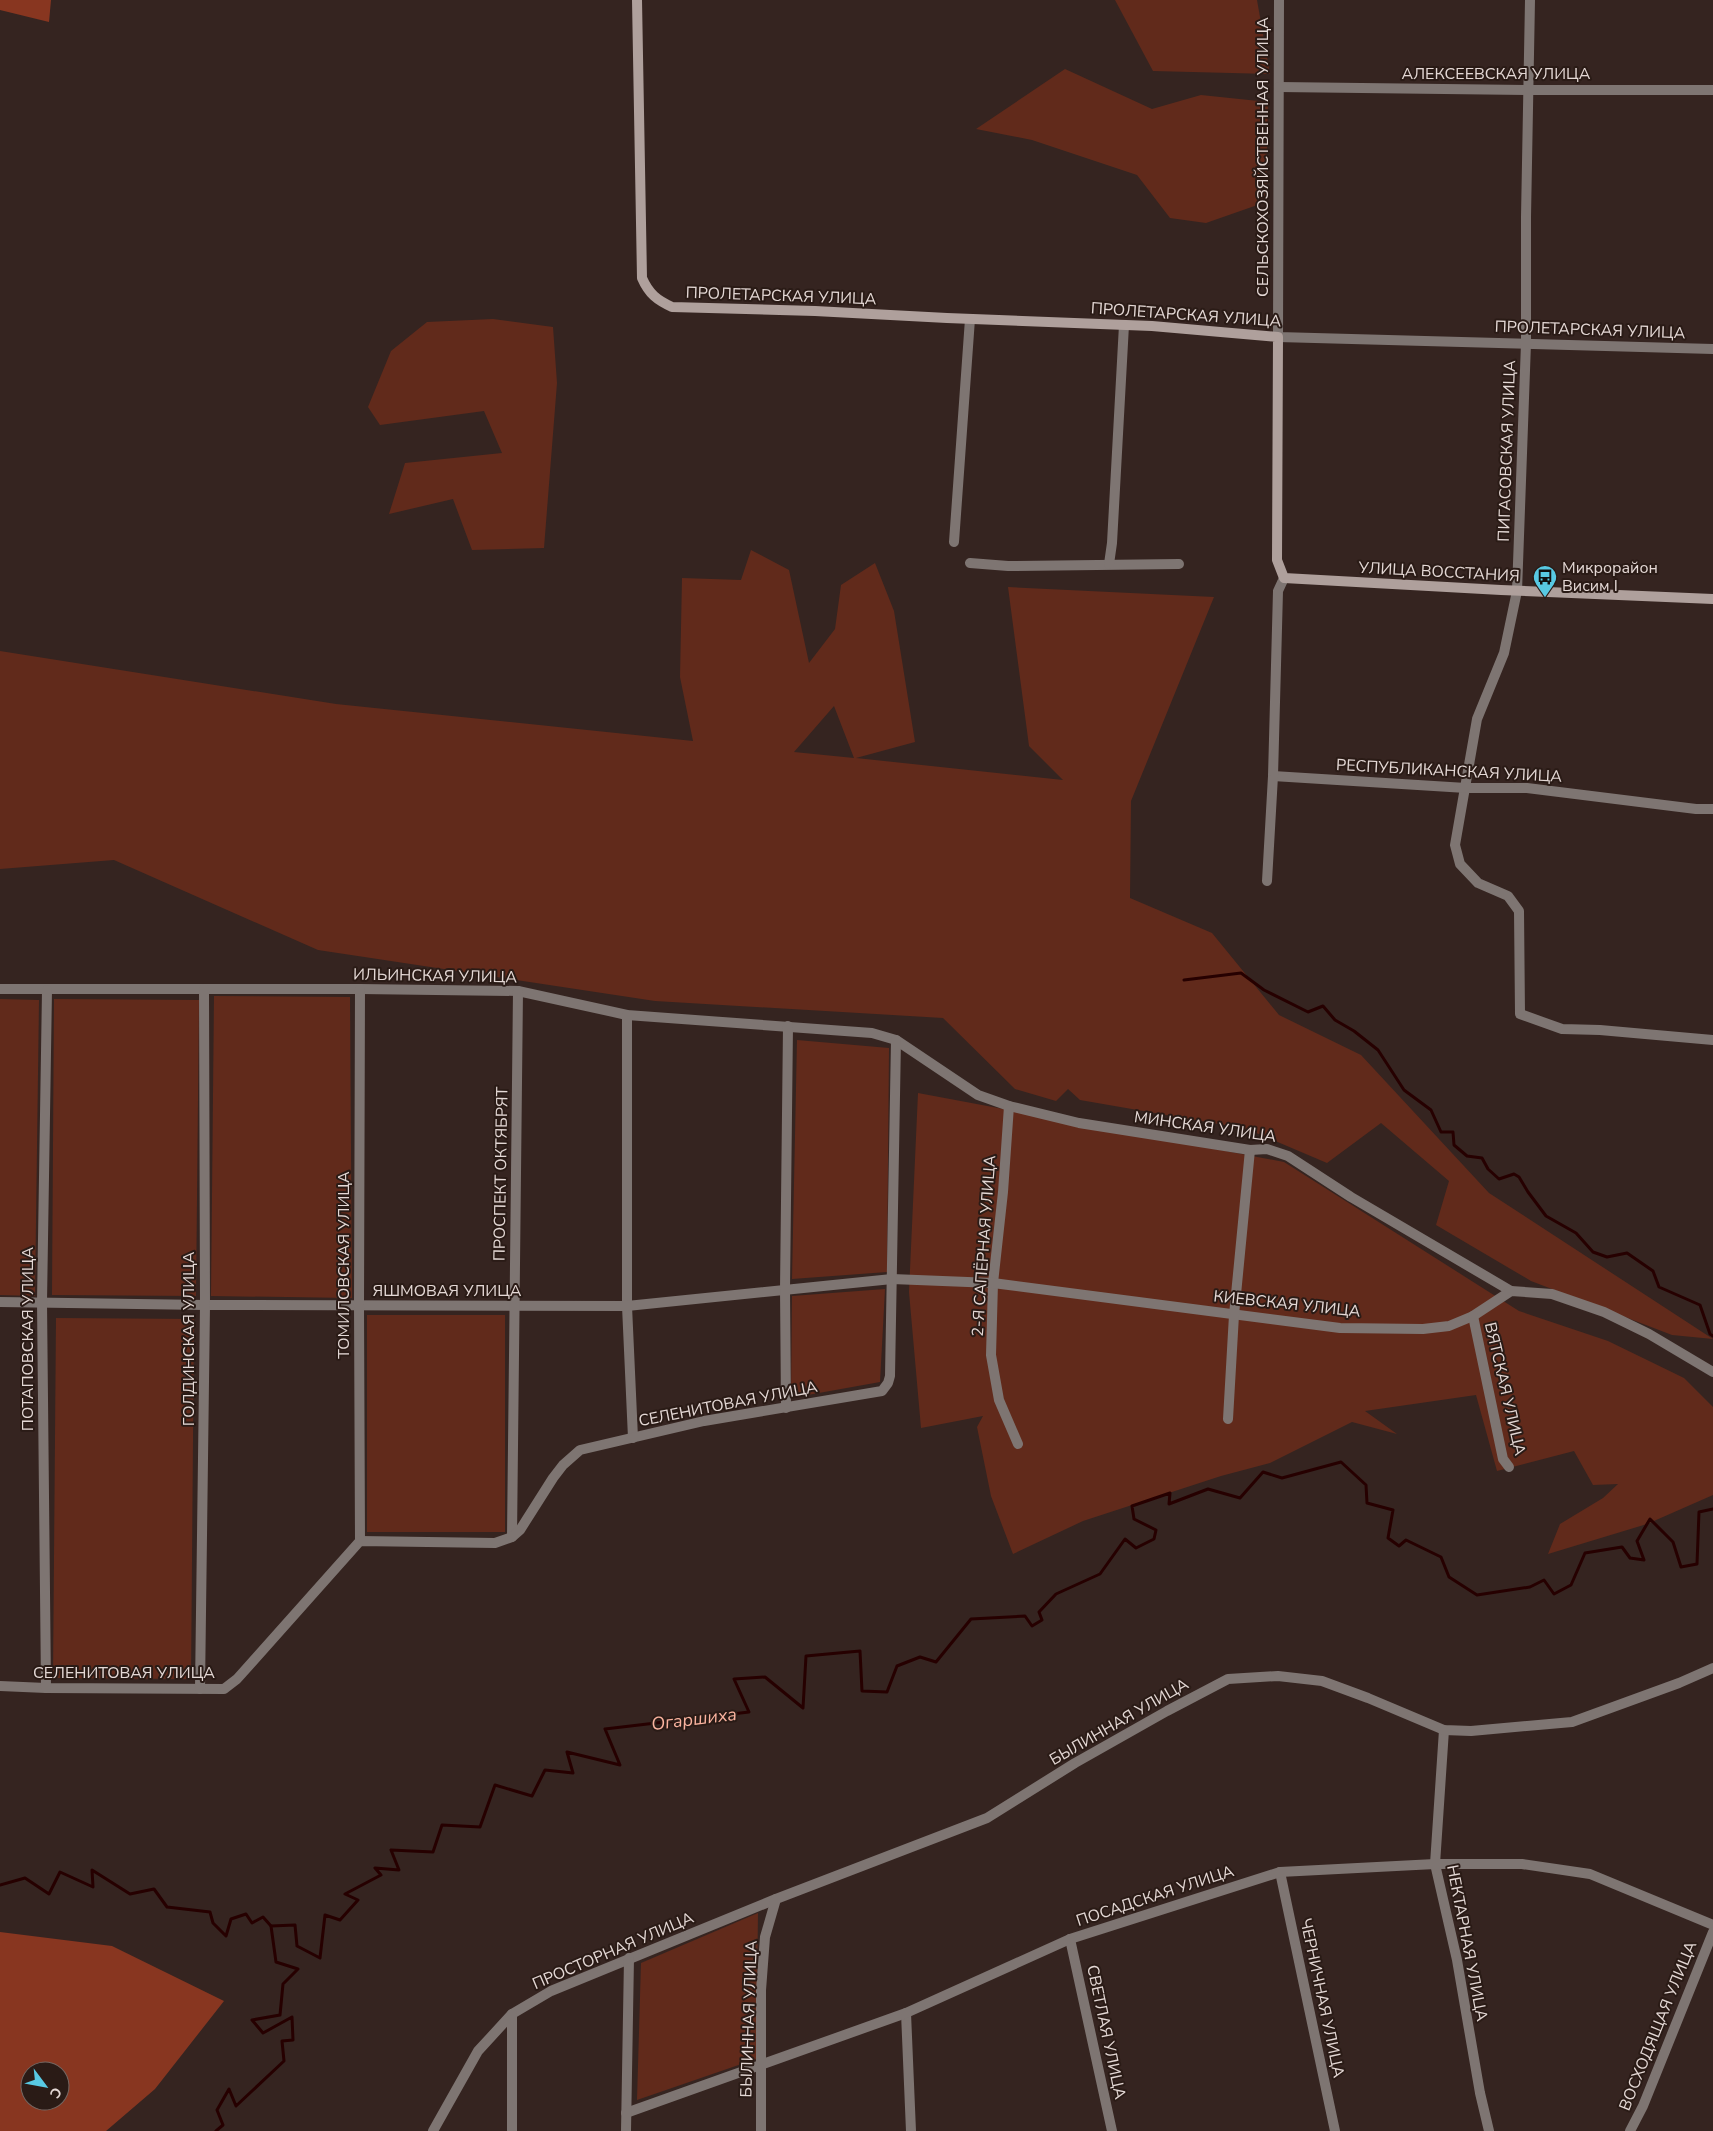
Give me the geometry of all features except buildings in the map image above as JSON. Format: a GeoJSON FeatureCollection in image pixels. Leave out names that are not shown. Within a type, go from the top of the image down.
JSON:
{"type":"FeatureCollection","features":[{"type":"Feature","properties":{"kind":"street","name":"ПРОЛЕТАРСКАЯ УЛИЦА"},"geometry":{"type":"LineString","coordinates":[[637,0],[642,278],[647,291],[658,301],[672,307],[815,311],[1124,325],[1278,337],[1377,341],[1526,343],[1713,349]]}},
{"type":"Feature","properties":{"kind":"street","name":"СЕЛЬСКОХОЗЯЙСТВЕННАЯ УЛИЦА"},"geometry":{"type":"LineString","coordinates":[[1279,0],[1277,560],[1284,578]]}},
{"type":"Feature","properties":{"kind":"street","name":"ПИГАСОВСКАЯ УЛИЦА"},"geometry":{"type":"LineString","coordinates":[[1530,0],[1526,343],[1518,591],[1504,653],[1477,719],[1455,845],[1460,864],[1478,883],[1508,896],[1519,911],[1520,1014],[1562,1029],[1600,1030],[1713,1040]]}},
{"type":"Feature","properties":{"kind":"street","name":"АЛЕКСЕЕВСКАЯ УЛИЦА"},"geometry":{"type":"LineString","coordinates":[[1279,87],[1713,90]]}},
{"type":"Feature","properties":{"kind":"street"},"geometry":{"type":"LineString","coordinates":[[954,542],[970,319]]}},
{"type":"Feature","properties":{"kind":"street"},"geometry":{"type":"LineString","coordinates":[[1109,564],[1112,543],[1124,325]]}},
{"type":"Feature","properties":{"kind":"street"},"geometry":{"type":"LineString","coordinates":[[970,563],[1008,566],[1179,564]]}},
{"type":"Feature","properties":{"kind":"street"},"geometry":{"type":"LineString","coordinates":[[1267,881],[1273,776],[1278,591],[1284,578]]}},
{"type":"Feature","properties":{"kind":"street","name":"УЛИЦА ВОССТАНИЯ"},"geometry":{"type":"LineString","coordinates":[[1284,578],[1518,591],[1713,599]]}},
{"type":"Feature","properties":{"kind":"street","name":"РЕСПУБЛИКАНСКАЯ УЛИЦА"},"geometry":{"type":"LineString","coordinates":[[1273,776],[1466,788],[1527,788],[1696,809],[1713,809]]}},
{"type":"Feature","properties":{"kind":"street","name":"ИЛЬИНСКАЯ УЛИЦА"},"geometry":{"type":"LineString","coordinates":[[0,989],[518,991],[627,1015],[872,1033],[896,1040]]}},
{"type":"Feature","properties":{"kind":"street","name":"ГОЛДИНСКАЯ УЛИЦА"},"geometry":{"type":"LineString","coordinates":[[200,1689],[205,1305],[204,989]]}},
{"type":"Feature","properties":{"kind":"street","name":"ТОМИЛОВСКАЯ УЛИЦА"},"geometry":{"type":"LineString","coordinates":[[360,989],[360,1541]]}},
{"type":"Feature","properties":{"kind":"street","name":"ПОТАПОВСКАЯ УЛИЦА"},"geometry":{"type":"LineString","coordinates":[[46,1688],[42,1302],[47,990]]}},
{"type":"Feature","properties":{"kind":"street","name":"ПРОСПЕКТ ОКТЯБРЯТ"},"geometry":{"type":"LineString","coordinates":[[512,1537],[518,991]]}},
{"type":"Feature","properties":{"kind":"street"},"geometry":{"type":"LineString","coordinates":[[627,1015],[627,1306],[633,1438]]}},
{"type":"Feature","properties":{"kind":"street"},"geometry":{"type":"LineString","coordinates":[[786,1408],[784,1289],[788,1026]]}},
{"type":"Feature","properties":{"kind":"street"},"geometry":{"type":"LineString","coordinates":[[892,1279],[896,1040]]}},
{"type":"Feature","properties":{"kind":"street","name":"МИНСКАЯ УЛИЦА"},"geometry":{"type":"LineString","coordinates":[[896,1040],[978,1095],[1009,1106],[1079,1123],[1250,1150],[1267,1149],[1288,1156],[1351,1197],[1511,1291]]}},
{"type":"Feature","properties":{"kind":"street","name":"2-Я САПЁРНАЯ УЛИЦА"},"geometry":{"type":"LineString","coordinates":[[1009,1106],[1004,1192],[993,1283],[991,1355],[999,1400],[1018,1444]]}},
{"type":"Feature","properties":{"kind":"street"},"geometry":{"type":"LineString","coordinates":[[1228,1419],[1234,1315],[1250,1150]]}},
{"type":"Feature","properties":{"kind":"street","name":"ЯШМОВАЯ УЛИЦА"},"geometry":{"type":"LineString","coordinates":[[0,1302],[515,1307],[627,1306],[892,1279]]}},
{"type":"Feature","properties":{"kind":"street","name":"КИЕВСКАЯ УЛИЦА"},"geometry":{"type":"LineString","coordinates":[[892,1279],[993,1283],[1340,1328],[1449,1326],[1473,1316],[1511,1291]]}},
{"type":"Feature","properties":{"kind":"street","name":"СЕЛЕНИТОВАЯ УЛИЦА"},"geometry":{"type":"LineString","coordinates":[[512,1537],[520,1530],[563,1466],[580,1450],[704,1421],[882,1391],[888,1383],[890,1376],[892,1279]]}},
{"type":"Feature","properties":{"kind":"street"},"geometry":{"type":"LineString","coordinates":[[1511,1291],[1552,1294],[1604,1312],[1649,1334],[1713,1372]]}},
{"type":"Feature","properties":{"kind":"street","name":"ВЯТСКАЯ УЛИЦА"},"geometry":{"type":"LineString","coordinates":[[1473,1316],[1503,1459],[1510,1467]]}},
{"type":"Feature","properties":{"kind":"street"},"geometry":{"type":"LineString","coordinates":[[360,1541],[495,1543],[512,1537]]}},
{"type":"Feature","properties":{"kind":"street","name":"СЕЛЕНИТОВАЯ УЛИЦА"},"geometry":{"type":"LineString","coordinates":[[0,1686],[46,1688],[224,1688],[237,1680],[360,1541]]}},
{"type":"Feature","properties":{"kind":"street","name":"БЫЛИННАЯ УЛИЦА"},"geometry":{"type":"LineString","coordinates":[[761,2131],[762,1990],[765,1937],[776,1899],[987,1818],[1075,1763],[1228,1679],[1278,1676],[1322,1681],[1444,1730],[1471,1731],[1572,1722],[1679,1683],[1713,1668]]}},
{"type":"Feature","properties":{"kind":"street","name":"НЕКТАРНАЯ УЛИЦА"},"geometry":{"type":"LineString","coordinates":[[1444,1730],[1434,1864],[1457,1960],[1480,2092],[1490,2131]]}},
{"type":"Feature","properties":{"kind":"street","name":"ПОСАДСКАЯ УЛИЦА"},"geometry":{"type":"LineString","coordinates":[[626,2113],[906,2013],[1070,1939],[1280,1872],[1434,1864],[1522,1864],[1590,1874],[1713,1925]]}},
{"type":"Feature","properties":{"kind":"street","name":"ЧЕРНИЧНАЯ УЛИЦА"},"geometry":{"type":"LineString","coordinates":[[1280,1872],[1335,2131]]}},
{"type":"Feature","properties":{"kind":"street","name":"ПРОСТОРНАЯ УЛИЦА"},"geometry":{"type":"LineString","coordinates":[[433,2131],[478,2052],[512,2014],[551,1991],[776,1899]]}},
{"type":"Feature","properties":{"kind":"street","name":"ВОСХОДЯЩАЯ УЛИЦА"},"geometry":{"type":"LineString","coordinates":[[1630,2131],[1643,2106],[1713,1932]]}},
{"type":"Feature","properties":{"kind":"street","name":"СВЕТЛАЯ УЛИЦА"},"geometry":{"type":"LineString","coordinates":[[1070,1939],[1112,2131]]}},
{"type":"Feature","properties":{"kind":"street"},"geometry":{"type":"LineString","coordinates":[[626,2131],[629,1958]]}},
{"type":"Feature","properties":{"kind":"street"},"geometry":{"type":"LineString","coordinates":[[906,2013],[911,2131]]}},
{"type":"Feature","properties":{"kind":"street"},"geometry":{"type":"LineString","coordinates":[[512,2014],[512,2131]]}},
{"type":"Feature","properties":{"kind":"shaded area"},"geometry":{"type":"Polygon","coordinates":[[[0,0],[51,0],[49,22],[0,10],[0,0]]]}},
{"type":"Feature","properties":{"kind":"shaded area"},"geometry":{"type":"Polygon","coordinates":[[[1115,0],[1257,0],[1270,74],[1153,71],[1115,0]]]}},
{"type":"Feature","properties":{"kind":"shaded area"},"geometry":{"type":"Polygon","coordinates":[[[1065,69],[1152,109],[1201,95],[1268,102],[1266,202],[1206,223],[1170,218],[1137,175],[1032,140],[976,129],[1065,69]]]}},
{"type":"Feature","properties":{"kind":"shaded area"},"geometry":{"type":"Polygon","coordinates":[[[493,319],[553,327],[557,383],[544,548],[472,550],[453,499],[389,514],[405,463],[502,453],[484,411],[380,425],[368,407],[391,351],[427,322],[493,319]]]}},
{"type":"Feature","properties":{"kind":"shaded area"},"geometry":{"type":"Polygon","coordinates":[[[751,550],[789,570],[809,663],[835,629],[841,585],[875,563],[894,611],[915,742],[856,758],[1063,780],[1029,746],[1008,587],[1214,597],[1131,801],[1130,898],[1212,933],[1279,1015],[1361,1055],[1489,1193],[1713,1339],[1672,1335],[1531,1281],[1436,1225],[1449,1181],[1381,1123],[1327,1163],[1247,1129],[1080,1100],[1068,1089],[1056,1101],[1015,1089],[943,1018],[655,1001],[318,950],[114,860],[0,869],[0,651],[336,704],[693,741],[680,677],[682,578],[741,580],[751,550]],[[834,706],[794,752],[854,758],[834,706]]]}},
{"type":"Feature","properties":{"kind":"shaded area"},"geometry":{"type":"Polygon","coordinates":[[[214,996],[350,997],[352,1298],[211,1296],[214,996]]]}},
{"type":"Feature","properties":{"kind":"shaded area"},"geometry":{"type":"Polygon","coordinates":[[[0,999],[39,1000],[35,1296],[0,1295],[0,999]]]}},
{"type":"Feature","properties":{"kind":"shaded area"},"geometry":{"type":"Polygon","coordinates":[[[54,999],[199,1000],[196,1296],[52,1295],[54,999]]]}},
{"type":"Feature","properties":{"kind":"shaded area"},"geometry":{"type":"Polygon","coordinates":[[[797,1040],[889,1048],[887,1272],[792,1279],[797,1040]]]}},
{"type":"Feature","properties":{"kind":"shaded area"},"geometry":{"type":"Polygon","coordinates":[[[918,1093],[1284,1162],[1519,1311],[1608,1341],[1684,1378],[1713,1407],[1713,1495],[1647,1524],[1548,1554],[1560,1524],[1603,1498],[1618,1484],[1593,1485],[1574,1451],[1497,1471],[1476,1395],[1365,1411],[1397,1434],[1352,1422],[1270,1463],[1221,1476],[1083,1521],[1013,1554],[991,1496],[977,1427],[983,1416],[921,1428],[909,1292],[918,1093]]]}},
{"type":"Feature","properties":{"kind":"shaded area"},"geometry":{"type":"Polygon","coordinates":[[[885,1289],[880,1382],[791,1398],[792,1296],[885,1289]]]}},
{"type":"Feature","properties":{"kind":"shaded area"},"geometry":{"type":"Polygon","coordinates":[[[367,1315],[505,1315],[505,1532],[367,1532],[367,1315]]]}},
{"type":"Feature","properties":{"kind":"shaded area"},"geometry":{"type":"Polygon","coordinates":[[[56,1318],[194,1319],[191,1679],[53,1678],[56,1318]]]}},
{"type":"Feature","properties":{"kind":"shaded area"},"geometry":{"type":"Polygon","coordinates":[[[758,1913],[756,2059],[637,2100],[641,1963],[758,1913]]]}},
{"type":"Feature","properties":{"kind":"shaded area"},"geometry":{"type":"Polygon","coordinates":[[[0,1932],[112,1946],[224,2001],[155,2089],[106,2131],[0,2131],[0,1932]]]}},
{"type":"Feature","properties":{"kind":"waterway"},"geometry":{"type":"LineString","coordinates":[[1184,980],[1241,973],[1264,990],[1308,1012],[1323,1006],[1335,1020],[1354,1031],[1378,1050],[1404,1090],[1431,1110],[1441,1132],[1453,1132],[1454,1145],[1467,1156],[1482,1158],[1488,1169],[1499,1179],[1514,1174],[1519,1177],[1546,1216],[1576,1233],[1593,1252],[1607,1257],[1627,1253],[1653,1271],[1659,1287],[1700,1305],[1710,1334],[1713,1336]]}},
{"type":"Feature","properties":{"kind":"waterway","name":"Огаршиха"},"geometry":{"type":"LineString","coordinates":[[216,2131],[223,2125],[217,2110],[229,2089],[236,2106],[284,2061],[282,2041],[293,2040],[292,2017],[263,2033],[252,2020],[280,2015],[283,1984],[298,1969],[276,1962],[271,1926],[295,1925],[297,1946],[320,1958],[325,1915],[340,1920],[358,1900],[345,1894],[381,1875],[375,1868],[399,1870],[391,1850],[433,1852],[442,1825],[480,1827],[495,1785],[532,1796],[545,1770],[573,1773],[567,1752],[620,1765],[605,1729],[749,1712],[734,1679],[765,1677],[803,1708],[806,1656],[860,1651],[862,1691],[887,1692],[897,1666],[920,1657],[936,1662],[971,1619],[1025,1616],[1032,1626],[1042,1620],[1039,1612],[1056,1594],[1100,1574],[1125,1539],[1136,1548],[1154,1539],[1156,1530],[1134,1519],[1132,1506],[1170,1493],[1169,1504],[1208,1489],[1240,1498],[1263,1472],[1282,1478],[1341,1462],[1366,1485],[1367,1503],[1393,1510],[1388,1538],[1399,1546],[1406,1540],[1441,1557],[1449,1577],[1477,1595],[1530,1587],[1544,1580],[1554,1594],[1571,1585],[1585,1553],[1622,1547],[1630,1558],[1644,1560],[1637,1541],[1650,1519],[1673,1542],[1681,1567],[1697,1564],[1699,1512],[1713,1509]]}},
{"type":"Feature","properties":{"kind":"waterway"},"geometry":{"type":"LineString","coordinates":[[0,1885],[25,1878],[49,1894],[60,1872],[93,1887],[92,1870],[130,1894],[154,1889],[167,1907],[210,1912],[213,1923],[226,1936],[231,1919],[246,1914],[252,1923],[263,1917],[271,1926]]}},
{"type":"Feature","properties":{"kind":"place","name":"Микрорайон Висим I"},"geometry":{"type":"Point","coordinates":[1545,598]}}]}
